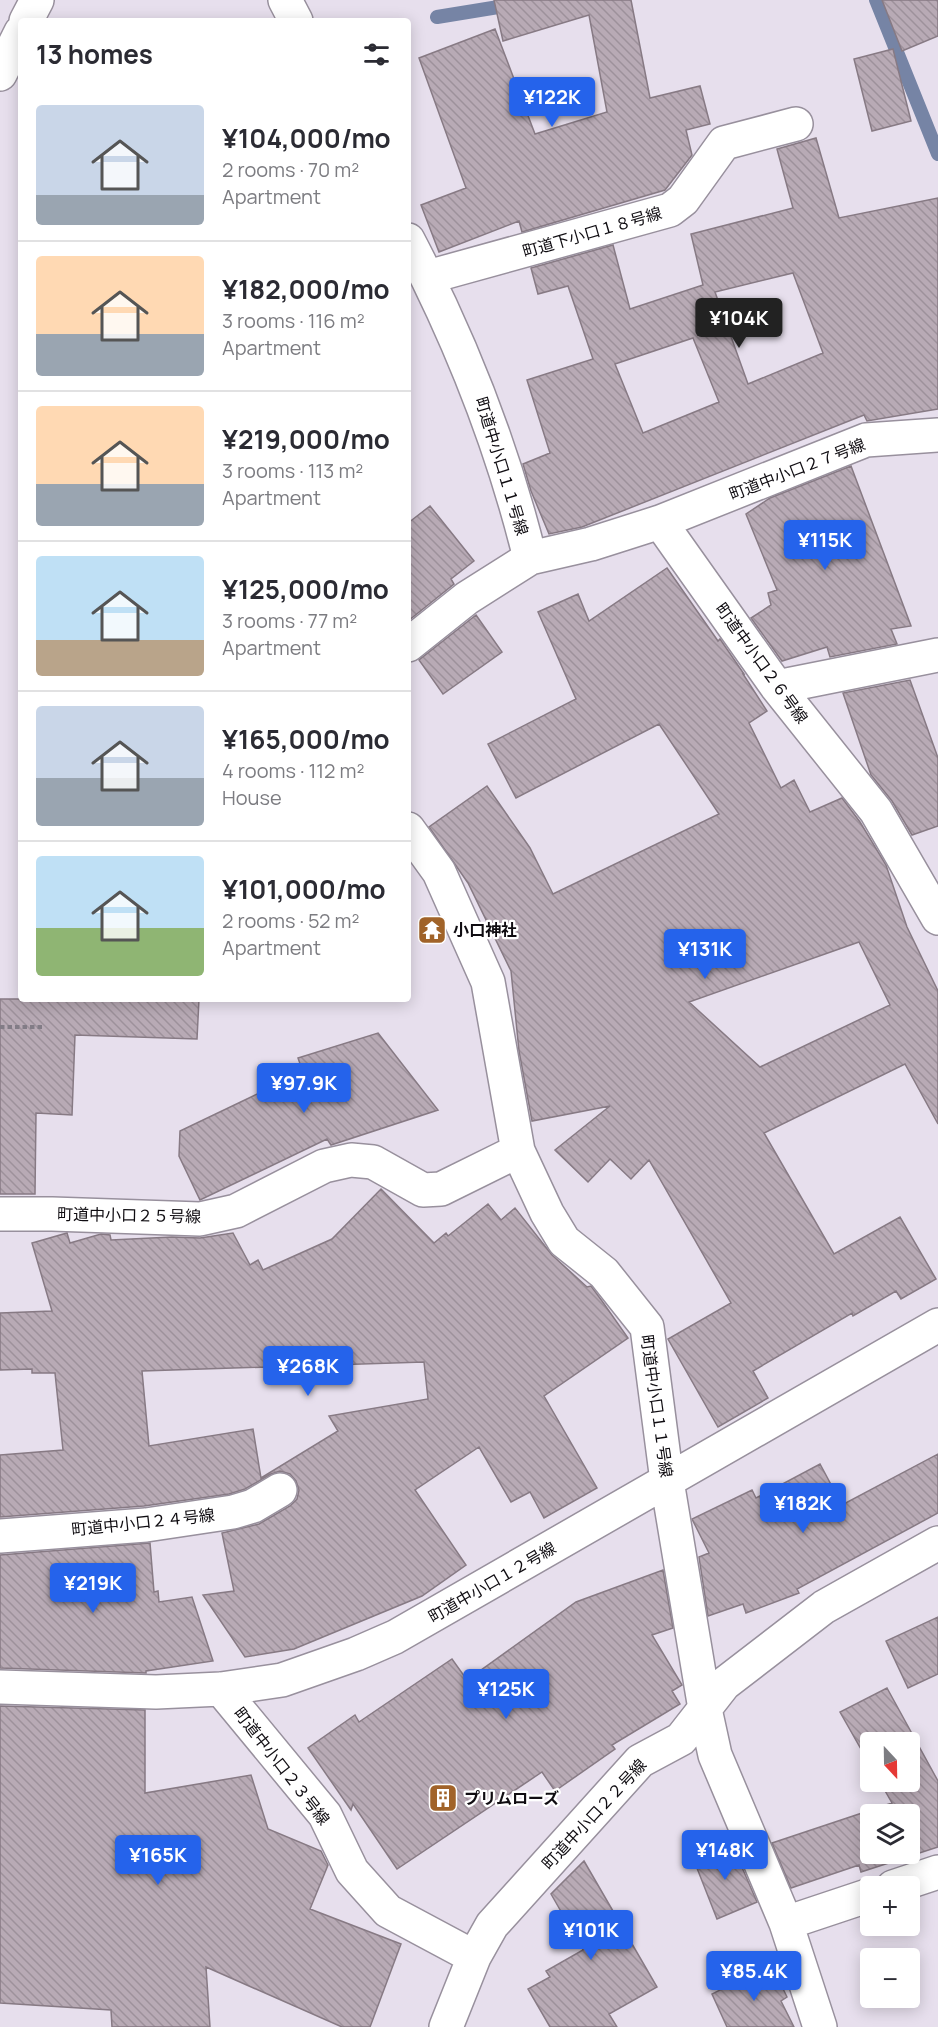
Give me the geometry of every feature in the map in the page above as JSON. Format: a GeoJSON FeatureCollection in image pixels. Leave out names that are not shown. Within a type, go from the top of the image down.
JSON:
{"type":"FeatureCollection","features":[{"type":"Feature","properties":{"kind":"street"},"geometry":{"type":"LineString","coordinates":[[285,0],[294,18]]}},
{"type":"Feature","properties":{"kind":"street"},"geometry":{"type":"LineString","coordinates":[[0,74],[18,37]]}},
{"type":"Feature","properties":{"kind":"street","name":"町道下小口１８号線"},"geometry":{"type":"LineString","coordinates":[[428,277],[670,210],[683,200],[724,143],[796,124]]}},
{"type":"Feature","properties":{"kind":"street","name":"町道中小口１１号線"},"geometry":{"type":"LineString","coordinates":[[411,246],[428,277],[472,374],[490,422],[530,558],[467,598],[411,643]]}},
{"type":"Feature","properties":{"kind":"street","name":"町道中小口２７号線"},"geometry":{"type":"LineString","coordinates":[[660,522],[866,440],[938,435]]}},
{"type":"Feature","properties":{"kind":"street"},"geometry":{"type":"LineString","coordinates":[[530,558],[591,544],[660,522]]}},
{"type":"Feature","properties":{"kind":"street","name":"町道中小口２６号線"},"geometry":{"type":"LineString","coordinates":[[660,522],[777,687],[876,811],[938,918]]}},
{"type":"Feature","properties":{"kind":"street"},"geometry":{"type":"LineString","coordinates":[[777,687],[938,655]]}},
{"type":"Feature","properties":{"kind":"street","name":"町道中小口１１号線"},"geometry":{"type":"LineString","coordinates":[[411,833],[439,872],[488,982],[518,1151],[547,1213],[564,1241],[604,1273],[647,1327],[667,1481],[705,1709],[715,1755],[786,1923],[820,2027]]}},
{"type":"Feature","properties":{"kind":"street","name":"町道中小口２５号線"},"geometry":{"type":"LineString","coordinates":[[0,1214],[200,1219],[236,1211],[324,1166],[351,1160],[373,1162],[423,1190],[441,1189],[518,1151]]}},
{"type":"Feature","properties":{"kind":"street","name":"町道中小口１２号線"},"geometry":{"type":"LineString","coordinates":[[0,1687],[156,1692],[221,1689],[282,1680],[356,1654],[395,1637],[938,1325]]}},
{"type":"Feature","properties":{"kind":"street","name":"町道中小口２４号線"},"geometry":{"type":"LineString","coordinates":[[0,1536],[146,1525],[233,1512],[253,1506],[280,1490]]}},
{"type":"Feature","properties":{"kind":"street","name":"町道中小口２２号線"},"geometry":{"type":"LineString","coordinates":[[446,2027],[474,1957],[492,1925],[640,1761],[681,1739],[724,1684],[824,1607],[938,1543]]}},
{"type":"Feature","properties":{"kind":"street","name":"町道中小口２３号線"},"geometry":{"type":"LineString","coordinates":[[221,1689],[325,1815],[352,1871],[388,1911],[474,1957]]}},
{"type":"Feature","properties":{"kind":"street"},"geometry":{"type":"LineString","coordinates":[[920,1878],[938,1872]]}},
{"type":"Feature","properties":{"kind":"street"},"geometry":{"type":"LineString","coordinates":[[786,1923],[860,1898]]}},
{"type":"Feature","properties":{"kind":"path"},"geometry":{"type":"LineString","coordinates":[[0,1027],[43,1027]]}},
{"type":"Feature","properties":{"kind":"building"},"geometry":{"type":"Polygon","coordinates":[[[494,0],[631,0],[650,98],[700,86],[710,124],[686,130],[692,155],[665,190],[522,232],[519,221],[439,252],[421,205],[466,188],[419,58],[495,29],[535,134],[607,112],[589,15],[503,41],[494,0]]]}},
{"type":"Feature","properties":{"kind":"building"},"geometry":{"type":"Polygon","coordinates":[[[882,0],[938,0],[938,36],[902,51],[882,0]]]}},
{"type":"Feature","properties":{"kind":"building"},"geometry":{"type":"Polygon","coordinates":[[[893,49],[911,121],[872,131],[854,59],[893,49]]]}},
{"type":"Feature","properties":{"kind":"building"},"geometry":{"type":"Polygon","coordinates":[[[816,138],[839,218],[938,198],[938,409],[867,421],[864,415],[582,527],[549,534],[531,491],[523,464],[550,453],[527,380],[593,359],[568,286],[538,294],[531,268],[613,245],[630,309],[703,285],[691,234],[793,208],[777,149],[816,138]],[[793,273],[715,292],[748,384],[823,353],[793,273]],[[693,338],[615,364],[643,433],[719,402],[693,338]]]}},
{"type":"Feature","properties":{"kind":"building"},"geometry":{"type":"Polygon","coordinates":[[[851,466],[911,626],[891,629],[897,644],[830,657],[827,647],[782,661],[751,618],[771,605],[768,593],[777,590],[746,514],[770,498],[851,466]]]}},
{"type":"Feature","properties":{"kind":"building"},"geometry":{"type":"Polygon","coordinates":[[[430,506],[474,561],[451,579],[454,584],[411,619],[411,521],[430,506]]]}},
{"type":"Feature","properties":{"kind":"building"},"geometry":{"type":"Polygon","coordinates":[[[667,568],[718,641],[720,639],[767,711],[749,723],[781,788],[794,780],[810,812],[842,798],[860,822],[886,865],[907,927],[938,991],[938,1124],[905,1064],[764,1133],[834,1254],[900,1217],[936,1279],[901,1299],[896,1291],[853,1316],[852,1313],[753,1371],[768,1398],[718,1427],[668,1339],[731,1303],[649,1160],[631,1179],[610,1159],[588,1182],[555,1150],[610,1106],[532,1121],[519,1051],[511,971],[468,883],[429,827],[487,786],[530,848],[553,894],[719,814],[659,724],[516,798],[488,744],[576,699],[538,612],[578,594],[589,621],[667,568]],[[859,942],[689,1002],[760,1067],[890,1005],[859,942]]]}},
{"type":"Feature","properties":{"kind":"building"},"geometry":{"type":"Polygon","coordinates":[[[476,615],[502,652],[443,694],[419,660],[476,615]]]}},
{"type":"Feature","properties":{"kind":"building"},"geometry":{"type":"Polygon","coordinates":[[[910,680],[938,758],[938,826],[912,835],[892,801],[871,775],[843,693],[910,680]]]}},
{"type":"Feature","properties":{"kind":"building"},"geometry":{"type":"Polygon","coordinates":[[[0,999],[18,999],[18,1002],[199,1002],[197,1039],[75,1035],[72,1115],[36,1113],[35,1194],[0,1194],[0,999]]]}},
{"type":"Feature","properties":{"kind":"building"},"geometry":{"type":"Polygon","coordinates":[[[378,1033],[438,1110],[331,1145],[327,1139],[200,1200],[179,1156],[180,1131],[303,1072],[298,1058],[378,1033]]]}},
{"type":"Feature","properties":{"kind":"building"},"geometry":{"type":"Polygon","coordinates":[[[381,1189],[434,1243],[446,1233],[448,1236],[488,1204],[501,1220],[515,1208],[552,1255],[587,1287],[591,1286],[628,1338],[544,1396],[597,1488],[544,1518],[530,1492],[511,1502],[479,1447],[415,1490],[466,1565],[422,1596],[294,1649],[245,1657],[203,1595],[234,1591],[222,1533],[259,1524],[290,1506],[297,1499],[299,1490],[290,1474],[280,1471],[245,1489],[229,1494],[144,1506],[0,1517],[0,1455],[63,1450],[55,1373],[32,1373],[32,1369],[0,1370],[0,1313],[52,1311],[32,1243],[67,1233],[70,1243],[101,1234],[110,1235],[111,1240],[200,1238],[233,1233],[250,1265],[258,1260],[263,1270],[332,1239],[381,1189]],[[424,1362],[142,1371],[149,1446],[253,1429],[261,1478],[338,1431],[329,1416],[428,1399],[424,1362]]]}},
{"type":"Feature","properties":{"kind":"building"},"geometry":{"type":"Polygon","coordinates":[[[938,1454],[938,1513],[797,1589],[799,1593],[746,1613],[743,1604],[708,1616],[699,1557],[709,1553],[692,1519],[752,1490],[756,1498],[820,1464],[842,1505],[938,1454]]]}},
{"type":"Feature","properties":{"kind":"building"},"geometry":{"type":"Polygon","coordinates":[[[150,1543],[154,1592],[158,1591],[159,1602],[192,1597],[213,1661],[146,1671],[146,1673],[0,1668],[0,1555],[150,1543]]]}},
{"type":"Feature","properties":{"kind":"building"},"geometry":{"type":"Polygon","coordinates":[[[663,1570],[673,1628],[652,1635],[682,1685],[672,1691],[680,1704],[612,1745],[615,1749],[555,1791],[542,1772],[397,1869],[353,1804],[351,1810],[308,1748],[355,1715],[359,1722],[452,1659],[467,1680],[576,1602],[663,1570]]]}},
{"type":"Feature","properties":{"kind":"building"},"geometry":{"type":"Polygon","coordinates":[[[938,1617],[938,1674],[908,1688],[886,1641],[938,1617]]]}},
{"type":"Feature","properties":{"kind":"building"},"geometry":{"type":"Polygon","coordinates":[[[887,1688],[911,1732],[860,1732],[860,1747],[840,1712],[887,1688]]]}},
{"type":"Feature","properties":{"kind":"building"},"geometry":{"type":"Polygon","coordinates":[[[0,1706],[145,1710],[145,1793],[251,1775],[268,1829],[321,1851],[328,1865],[310,1909],[401,1944],[370,2027],[342,2027],[206,1967],[210,2027],[112,2027],[111,2010],[0,2003],[0,1706]]]}},
{"type":"Feature","properties":{"kind":"building"},"geometry":{"type":"Polygon","coordinates":[[[920,1748],[938,1781],[938,1847],[920,1853],[920,1804],[889,1804],[892,1803],[886,1792],[920,1792],[920,1748]]]}},
{"type":"Feature","properties":{"kind":"building"},"geometry":{"type":"Polygon","coordinates":[[[860,1814],[860,1864],[886,1864],[861,1872],[859,1865],[791,1888],[772,1843],[860,1814]]]}},
{"type":"Feature","properties":{"kind":"building"},"geometry":{"type":"Polygon","coordinates":[[[731,1842],[757,1902],[717,1919],[693,1858],[731,1842]]]}},
{"type":"Feature","properties":{"kind":"building"},"geometry":{"type":"Polygon","coordinates":[[[584,1861],[657,1987],[609,2014],[617,2027],[550,2027],[528,1989],[550,1977],[546,1971],[583,1950],[551,1894],[584,1861]]]}},
{"type":"Feature","properties":{"kind":"building"},"geometry":{"type":"Polygon","coordinates":[[[771,1964],[787,1997],[781,2001],[794,2027],[727,2027],[712,1994],[771,1964]]]}},
{"type":"Feature","properties":{"kind":"waterway"},"geometry":{"type":"LineString","coordinates":[[437,17],[541,0]]}},
{"type":"Feature","properties":{"kind":"waterway"},"geometry":{"type":"LineString","coordinates":[[876,0],[938,154]]}},
{"type":"Feature","properties":{"kind":"place","name":"小口神社"},"geometry":{"type":"Point","coordinates":[432,930]}},
{"type":"Feature","properties":{"kind":"place","name":"プリムローズ"},"geometry":{"type":"Point","coordinates":[443,1798]}}]}
